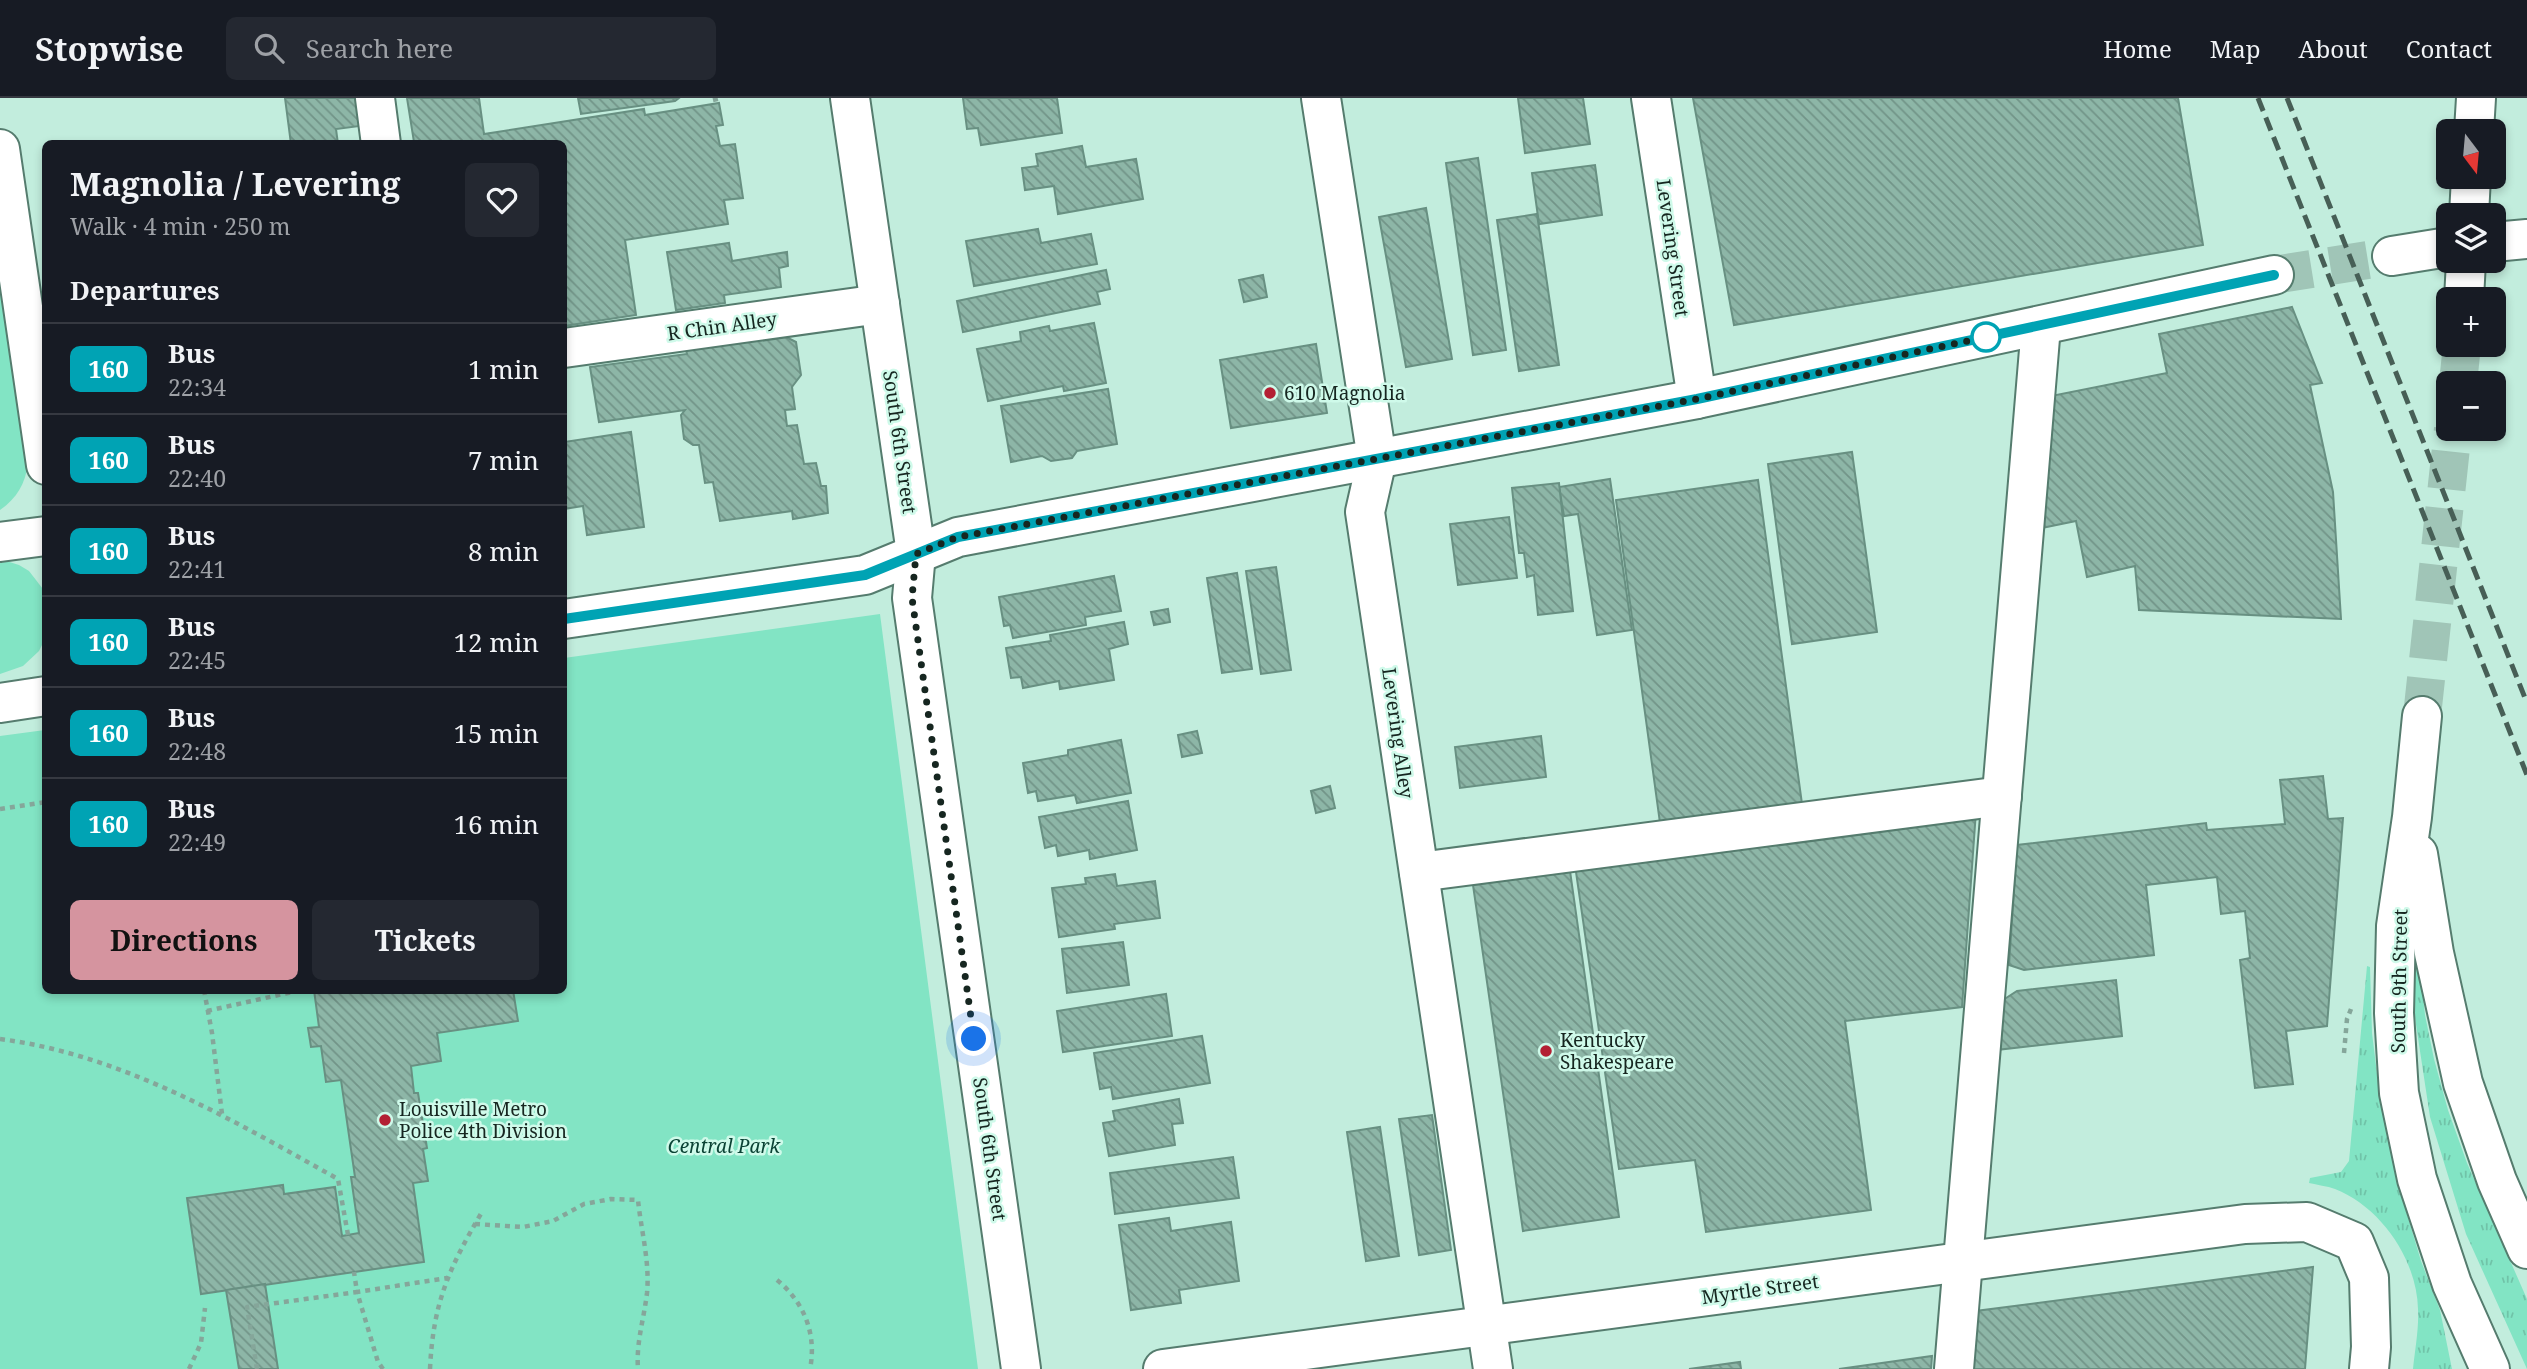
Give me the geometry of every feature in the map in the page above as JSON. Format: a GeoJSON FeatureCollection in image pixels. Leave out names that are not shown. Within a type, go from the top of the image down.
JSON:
{"type":"FeatureCollection","features":[{"type":"Feature","properties":{"kind":"street"},"geometry":{"type":"LineString","coordinates":[[375,98],[380,140]]}},
{"type":"Feature","properties":{"kind":"street","name":"South 6th Street"},"geometry":{"type":"LineString","coordinates":[[850,98],[916,554],[912,598],[1021,1369]]}},
{"type":"Feature","properties":{"kind":"street","name":"Levering Alley"},"geometry":{"type":"LineString","coordinates":[[1321,98],[1377,459],[1365,512],[1493,1369]]}},
{"type":"Feature","properties":{"kind":"street","name":"Levering Street"},"geometry":{"type":"LineString","coordinates":[[1651,98],[1697,399]]}},
{"type":"Feature","properties":{"kind":"street"},"geometry":{"type":"LineString","coordinates":[[2475,119],[2476,98]]}},
{"type":"Feature","properties":{"kind":"street"},"geometry":{"type":"LineString","coordinates":[[0,149],[42,438]]}},
{"type":"Feature","properties":{"kind":"street"},"geometry":{"type":"LineString","coordinates":[[2506,241],[2527,239]]}},
{"type":"Feature","properties":{"kind":"street"},"geometry":{"type":"LineString","coordinates":[[2392,256],[2436,249]]}},
{"type":"Feature","properties":{"kind":"street"},"geometry":{"type":"LineString","coordinates":[[567,619],[865,575],[958,537],[1697,399],[2274,275]]}},
{"type":"Feature","properties":{"kind":"street","name":"R Chin Alley"},"geometry":{"type":"LineString","coordinates":[[567,348],[880,304]]}},
{"type":"Feature","properties":{"kind":"street"},"geometry":{"type":"LineString","coordinates":[[1954,1369],[2041,326]]}},
{"type":"Feature","properties":{"kind":"street"},"geometry":{"type":"LineString","coordinates":[[0,542],[42,537]]}},
{"type":"Feature","properties":{"kind":"street"},"geometry":{"type":"LineString","coordinates":[[0,703],[42,697]]}},
{"type":"Feature","properties":{"kind":"street"},"geometry":{"type":"LineString","coordinates":[[2412,817],[2422,716]]}},
{"type":"Feature","properties":{"kind":"street"},"geometry":{"type":"LineString","coordinates":[[1419,872],[2002,796]]}},
{"type":"Feature","properties":{"kind":"street","name":"South 9th Street"},"geometry":{"type":"LineString","coordinates":[[2412,817],[2434,953],[2463,1083],[2497,1181],[2527,1249]]}},
{"type":"Feature","properties":{"kind":"street","name":"South 9th Street"},"geometry":{"type":"LineString","coordinates":[[2412,817],[2396,926],[2394,1013],[2399,1093],[2417,1179],[2452,1284],[2490,1369]]}},
{"type":"Feature","properties":{"kind":"street","name":"Myrtle Street"},"geometry":{"type":"LineString","coordinates":[[1163,1369],[2245,1224],[2307,1222],[2354,1242],[2369,1278],[2369,1369]]}},
{"type":"Feature","properties":{"kind":"path"},"geometry":{"type":"LineString","coordinates":[[713,100],[722,98]]}},
{"type":"Feature","properties":{"kind":"path"},"geometry":{"type":"LineString","coordinates":[[0,809],[42,803]]}},
{"type":"Feature","properties":{"kind":"path"},"geometry":{"type":"LineString","coordinates":[[205,994],[222,1115]]}},
{"type":"Feature","properties":{"kind":"path"},"geometry":{"type":"LineString","coordinates":[[207,1011],[283,994]]}},
{"type":"Feature","properties":{"kind":"path"},"geometry":{"type":"LineString","coordinates":[[2344,1053],[2347,1019]]}},
{"type":"Feature","properties":{"kind":"path"},"geometry":{"type":"LineString","coordinates":[[0,1039],[29,1043],[123,1070],[222,1115],[338,1179],[348,1235]]}},
{"type":"Feature","properties":{"kind":"path"},"geometry":{"type":"LineString","coordinates":[[475,1224],[523,1227],[552,1221],[584,1204],[611,1199],[638,1200],[646,1259],[647,1291],[636,1348],[638,1369]]}},
{"type":"Feature","properties":{"kind":"path"},"geometry":{"type":"LineString","coordinates":[[430,1369],[432,1333],[447,1279],[482,1212]]}},
{"type":"Feature","properties":{"kind":"path"},"geometry":{"type":"LineString","coordinates":[[354,1272],[357,1292],[378,1362],[383,1369]]}},
{"type":"Feature","properties":{"kind":"path"},"geometry":{"type":"LineString","coordinates":[[257,1369],[247,1307],[447,1279]]}},
{"type":"Feature","properties":{"kind":"path"},"geometry":{"type":"LineString","coordinates":[[777,1280],[794,1295],[805,1313],[813,1355],[810,1369]]}},
{"type":"Feature","properties":{"kind":"path"},"geometry":{"type":"LineString","coordinates":[[190,1369],[201,1343],[205,1308]]}},
{"type":"Feature","properties":{"kind":"green space"},"geometry":{"type":"Polygon","coordinates":[[[0,265],[28,464],[19,490],[0,510],[0,265]]]}},
{"type":"Feature","properties":{"kind":"green space"},"geometry":{"type":"Polygon","coordinates":[[[0,559],[29,571],[42,588],[42,645],[23,666],[0,674],[0,559]]]}},
{"type":"Feature","properties":{"kind":"green space","name":"Central Park"},"geometry":{"type":"Polygon","coordinates":[[[880,614],[978,1369],[0,1369],[0,736],[42,730],[42,994],[567,994],[567,658],[880,614]]]}},
{"type":"Feature","properties":{"kind":"green space"},"geometry":{"type":"Polygon","coordinates":[[[2412,958],[2419,958],[2425,1015],[2448,1110],[2467,1163],[2527,1299],[2527,1369],[2466,1234],[2430,1117],[2415,1018],[2412,958]]]}},
{"type":"Feature","properties":{"kind":"green space"},"geometry":{"type":"Polygon","coordinates":[[[2367,966],[2370,967],[2372,1033],[2381,1106],[2399,1187],[2421,1261],[2440,1310],[2452,1369],[2413,1369],[2418,1324],[2416,1291],[2411,1272],[2393,1237],[2367,1208],[2352,1197],[2332,1188],[2309,1183],[2310,1178],[2341,1172],[2349,1161],[2367,966]]]}},
{"type":"Feature","properties":{"kind":"building"},"geometry":{"type":"Polygon","coordinates":[[[285,98],[357,98],[360,126],[336,129],[337,140],[290,140],[285,98]]]}},
{"type":"Feature","properties":{"kind":"building"},"geometry":{"type":"Polygon","coordinates":[[[407,98],[479,98],[484,134],[644,109],[645,115],[719,103],[723,125],[716,126],[720,146],[735,144],[743,198],[724,200],[728,224],[625,240],[636,315],[567,326],[567,140],[414,140],[407,98]]]}},
{"type":"Feature","properties":{"kind":"building"},"geometry":{"type":"Polygon","coordinates":[[[578,98],[679,98],[675,101],[581,114],[578,98]]]}},
{"type":"Feature","properties":{"kind":"building"},"geometry":{"type":"Polygon","coordinates":[[[963,98],[1057,98],[1062,133],[981,145],[978,128],[967,129],[963,98]]]}},
{"type":"Feature","properties":{"kind":"building"},"geometry":{"type":"Polygon","coordinates":[[[1518,98],[1583,98],[1590,144],[1525,153],[1518,98]]]}},
{"type":"Feature","properties":{"kind":"building"},"geometry":{"type":"Polygon","coordinates":[[[1693,98],[2178,98],[2203,245],[1734,325],[1693,98]]]}},
{"type":"Feature","properties":{"kind":"building"},"geometry":{"type":"Polygon","coordinates":[[[1082,146],[1086,167],[1136,159],[1143,199],[1058,214],[1054,186],[1025,190],[1022,168],[1038,166],[1036,154],[1082,146]]]}},
{"type":"Feature","properties":{"kind":"building"},"geometry":{"type":"Polygon","coordinates":[[[1478,158],[1506,350],[1473,355],[1446,163],[1478,158]]]}},
{"type":"Feature","properties":{"kind":"building"},"geometry":{"type":"Polygon","coordinates":[[[1595,165],[1602,215],[1539,224],[1532,173],[1595,165]]]}},
{"type":"Feature","properties":{"kind":"building"},"geometry":{"type":"Polygon","coordinates":[[[1426,208],[1452,359],[1406,367],[1379,217],[1426,208]]]}},
{"type":"Feature","properties":{"kind":"building"},"geometry":{"type":"Polygon","coordinates":[[[1537,214],[1559,365],[1519,371],[1497,220],[1537,214]]]}},
{"type":"Feature","properties":{"kind":"building"},"geometry":{"type":"Polygon","coordinates":[[[1038,229],[1041,243],[1091,234],[1097,264],[974,286],[966,241],[1038,229]]]}},
{"type":"Feature","properties":{"kind":"building"},"geometry":{"type":"Polygon","coordinates":[[[729,243],[732,261],[787,252],[788,266],[779,268],[781,287],[724,295],[725,303],[676,310],[667,252],[729,243]]]}},
{"type":"Feature","properties":{"kind":"building"},"geometry":{"type":"Polygon","coordinates":[[[1106,270],[1110,289],[1097,292],[1100,304],[963,332],[957,301],[1106,270]]]}},
{"type":"Feature","properties":{"kind":"building"},"geometry":{"type":"Polygon","coordinates":[[[1263,275],[1267,297],[1244,302],[1239,280],[1263,275]]]}},
{"type":"Feature","properties":{"kind":"building"},"geometry":{"type":"Polygon","coordinates":[[[2292,307],[2322,383],[2310,385],[2333,492],[2341,619],[2139,610],[2135,566],[2087,577],[2076,521],[2037,529],[2046,397],[2167,373],[2159,334],[2292,307]]]}},
{"type":"Feature","properties":{"kind":"building"},"geometry":{"type":"Polygon","coordinates":[[[1094,323],[1106,383],[1064,391],[1063,386],[988,401],[977,349],[1021,341],[1020,332],[1049,326],[1050,331],[1094,323]]]}},
{"type":"Feature","properties":{"kind":"building"},"geometry":{"type":"Polygon","coordinates":[[[784,336],[796,342],[801,375],[792,387],[795,409],[785,410],[787,426],[797,425],[804,464],[816,463],[821,486],[826,486],[828,513],[793,519],[792,511],[720,521],[713,482],[705,483],[699,445],[693,445],[684,439],[681,415],[685,410],[599,422],[590,367],[687,354],[686,350],[784,336]]]}},
{"type":"Feature","properties":{"kind":"building"},"geometry":{"type":"Polygon","coordinates":[[[1316,344],[1327,413],[1231,428],[1220,360],[1316,344]]]}},
{"type":"Feature","properties":{"kind":"building"},"geometry":{"type":"Polygon","coordinates":[[[1108,389],[1117,444],[1077,451],[1072,458],[1051,461],[1042,456],[1011,462],[1001,406],[1108,389]]]}},
{"type":"Feature","properties":{"kind":"building"},"geometry":{"type":"Polygon","coordinates":[[[631,432],[644,527],[587,535],[583,506],[567,509],[567,442],[631,432]]]}},
{"type":"Feature","properties":{"kind":"building"},"geometry":{"type":"Polygon","coordinates":[[[1852,452],[1877,632],[1792,644],[1768,464],[1852,452]]]}},
{"type":"Feature","properties":{"kind":"building"},"geometry":{"type":"Polygon","coordinates":[[[1610,479],[1632,630],[1597,635],[1578,514],[1564,516],[1559,487],[1610,479]]]}},
{"type":"Feature","properties":{"kind":"building"},"geometry":{"type":"Polygon","coordinates":[[[1758,480],[1802,804],[1660,823],[1616,500],[1758,480]]]}},
{"type":"Feature","properties":{"kind":"building"},"geometry":{"type":"Polygon","coordinates":[[[1559,483],[1573,611],[1538,615],[1534,575],[1527,577],[1524,553],[1519,553],[1512,488],[1559,483]]]}},
{"type":"Feature","properties":{"kind":"building"},"geometry":{"type":"Polygon","coordinates":[[[1509,517],[1517,578],[1458,585],[1450,524],[1509,517]]]}},
{"type":"Feature","properties":{"kind":"building"},"geometry":{"type":"Polygon","coordinates":[[[1276,567],[1291,670],[1261,674],[1246,571],[1276,567]]]}},
{"type":"Feature","properties":{"kind":"building"},"geometry":{"type":"Polygon","coordinates":[[[1237,573],[1252,669],[1222,673],[1207,578],[1237,573]]]}},
{"type":"Feature","properties":{"kind":"building"},"geometry":{"type":"Polygon","coordinates":[[[1114,576],[1121,611],[1085,617],[1086,625],[1013,638],[1010,625],[1004,626],[999,597],[1114,576]]]}},
{"type":"Feature","properties":{"kind":"building"},"geometry":{"type":"Polygon","coordinates":[[[1168,609],[1170,622],[1154,625],[1151,612],[1168,609]]]}},
{"type":"Feature","properties":{"kind":"building"},"geometry":{"type":"Polygon","coordinates":[[[1124,622],[1128,644],[1109,649],[1114,680],[1060,689],[1059,681],[1023,688],[1021,677],[1011,678],[1006,648],[1051,641],[1050,635],[1124,622]]]}},
{"type":"Feature","properties":{"kind":"building"},"geometry":{"type":"Polygon","coordinates":[[[1197,731],[1202,753],[1182,757],[1178,735],[1197,731]]]}},
{"type":"Feature","properties":{"kind":"building"},"geometry":{"type":"Polygon","coordinates":[[[1541,736],[1546,777],[1460,788],[1455,747],[1541,736]]]}},
{"type":"Feature","properties":{"kind":"building"},"geometry":{"type":"Polygon","coordinates":[[[1121,740],[1131,793],[1077,803],[1075,795],[1038,801],[1036,791],[1028,793],[1023,763],[1068,755],[1068,750],[1121,740]]]}},
{"type":"Feature","properties":{"kind":"building"},"geometry":{"type":"Polygon","coordinates":[[[2323,776],[2328,819],[2343,818],[2327,1026],[2286,1031],[2293,1084],[2255,1088],[2240,960],[2250,958],[2245,911],[2221,914],[2217,877],[2146,885],[2154,955],[2024,970],[2009,965],[2017,845],[2206,823],[2207,830],[2285,824],[2280,780],[2323,776]]]}},
{"type":"Feature","properties":{"kind":"building"},"geometry":{"type":"Polygon","coordinates":[[[1330,786],[1335,808],[1316,813],[1311,791],[1330,786]]]}},
{"type":"Feature","properties":{"kind":"building"},"geometry":{"type":"Polygon","coordinates":[[[1128,801],[1137,850],[1090,859],[1089,850],[1058,856],[1056,845],[1045,848],[1039,817],[1128,801]]]}},
{"type":"Feature","properties":{"kind":"building"},"geometry":{"type":"Polygon","coordinates":[[[1976,811],[1962,1007],[1845,1021],[1871,1210],[1706,1232],[1695,1160],[1619,1169],[1575,865],[1976,811]]]}},
{"type":"Feature","properties":{"kind":"building","name":"Kentucky Shakespeare"},"geometry":{"type":"Polygon","coordinates":[[[1570,871],[1619,1217],[1523,1231],[1473,885],[1570,871]]]}},
{"type":"Feature","properties":{"kind":"building"},"geometry":{"type":"Polygon","coordinates":[[[1115,874],[1117,886],[1155,881],[1160,918],[1114,924],[1115,929],[1059,937],[1052,888],[1086,884],[1085,878],[1115,874]]]}},
{"type":"Feature","properties":{"kind":"building"},"geometry":{"type":"Polygon","coordinates":[[[1123,942],[1129,985],[1067,993],[1062,949],[1123,942]]]}},
{"type":"Feature","properties":{"kind":"building"},"geometry":{"type":"Polygon","coordinates":[[[2116,980],[2122,1036],[1996,1050],[2000,1002],[2017,991],[2116,980]]]}},
{"type":"Feature","properties":{"kind":"building","name":"Louisville Metro Police 4th Division"},"geometry":{"type":"Polygon","coordinates":[[[315,994],[514,994],[518,1021],[437,1033],[441,1061],[411,1066],[414,1093],[418,1093],[427,1148],[423,1149],[428,1181],[413,1183],[424,1262],[201,1294],[187,1198],[283,1185],[284,1194],[335,1187],[342,1236],[359,1233],[351,1177],[355,1177],[341,1080],[326,1082],[321,1046],[311,1047],[308,1028],[319,1027],[315,994]]]}},
{"type":"Feature","properties":{"kind":"building"},"geometry":{"type":"Polygon","coordinates":[[[1166,994],[1172,1036],[1063,1052],[1057,1011],[1166,994]]]}},
{"type":"Feature","properties":{"kind":"building"},"geometry":{"type":"Polygon","coordinates":[[[1202,1036],[1210,1083],[1113,1099],[1111,1087],[1100,1089],[1094,1053],[1202,1036]]]}},
{"type":"Feature","properties":{"kind":"building"},"geometry":{"type":"Polygon","coordinates":[[[1179,1099],[1183,1123],[1172,1124],[1175,1145],[1109,1156],[1103,1123],[1115,1121],[1113,1111],[1179,1099]]]}},
{"type":"Feature","properties":{"kind":"building"},"geometry":{"type":"Polygon","coordinates":[[[1432,1115],[1451,1250],[1419,1255],[1399,1119],[1432,1115]]]}},
{"type":"Feature","properties":{"kind":"building"},"geometry":{"type":"Polygon","coordinates":[[[1380,1127],[1399,1256],[1366,1261],[1347,1132],[1380,1127]]]}},
{"type":"Feature","properties":{"kind":"building"},"geometry":{"type":"Polygon","coordinates":[[[1233,1157],[1239,1198],[1115,1214],[1110,1173],[1233,1157]]]}},
{"type":"Feature","properties":{"kind":"building"},"geometry":{"type":"Polygon","coordinates":[[[1169,1218],[1171,1231],[1231,1222],[1239,1281],[1179,1290],[1181,1303],[1131,1310],[1119,1225],[1169,1218]]]}},
{"type":"Feature","properties":{"kind":"building"},"geometry":{"type":"Polygon","coordinates":[[[2313,1267],[2305,1369],[1971,1369],[1976,1311],[2313,1267]]]}},
{"type":"Feature","properties":{"kind":"building"},"geometry":{"type":"Polygon","coordinates":[[[265,1284],[278,1369],[239,1369],[226,1290],[265,1284]]]}},
{"type":"Feature","properties":{"kind":"building"},"geometry":{"type":"Polygon","coordinates":[[[1932,1356],[1931,1369],[1839,1369],[1932,1356]]]}},
{"type":"Feature","properties":{"kind":"building"},"geometry":{"type":"Polygon","coordinates":[[[1740,1362],[1741,1369],[1689,1369],[1740,1362]]]}},
{"type":"Feature","properties":{"kind":"tunnel"},"geometry":{"type":"LineString","coordinates":[[2274,275],[2392,256]]}},
{"type":"Feature","properties":{"kind":"tunnel"},"geometry":{"type":"LineString","coordinates":[[2459,371],[2461,357]]}},
{"type":"Feature","properties":{"kind":"tunnel"},"geometry":{"type":"LineString","coordinates":[[2422,716],[2452,441]]}},
{"type":"Feature","properties":{"kind":"railway"},"geometry":{"type":"LineString","coordinates":[[2258,98],[2527,775]]}},
{"type":"Feature","properties":{"kind":"railway"},"geometry":{"type":"LineString","coordinates":[[2287,98],[2527,703]]}},
{"type":"Feature","properties":{"kind":"bus line","name":"160"},"geometry":{"type":"LineString","coordinates":[[567,619],[865,575],[958,537],[1697,399],[2274,275]]}},
{"type":"Feature","properties":{"kind":"place","name":"610 Magnolia"},"geometry":{"type":"Point","coordinates":[1270,393]}},
{"type":"Feature","properties":{"kind":"place","name":"Kentucky Shakespeare"},"geometry":{"type":"Point","coordinates":[1546,1051]}},
{"type":"Feature","properties":{"kind":"place","name":"Louisville Metro Police 4th Division"},"geometry":{"type":"Point","coordinates":[385,1120]}},
{"type":"Feature","properties":{"kind":"route"},"geometry":{"type":"LineString","coordinates":[[974,1039],[912,598],[916,554],[958,537],[1697,399],[1986,337]]}}]}
